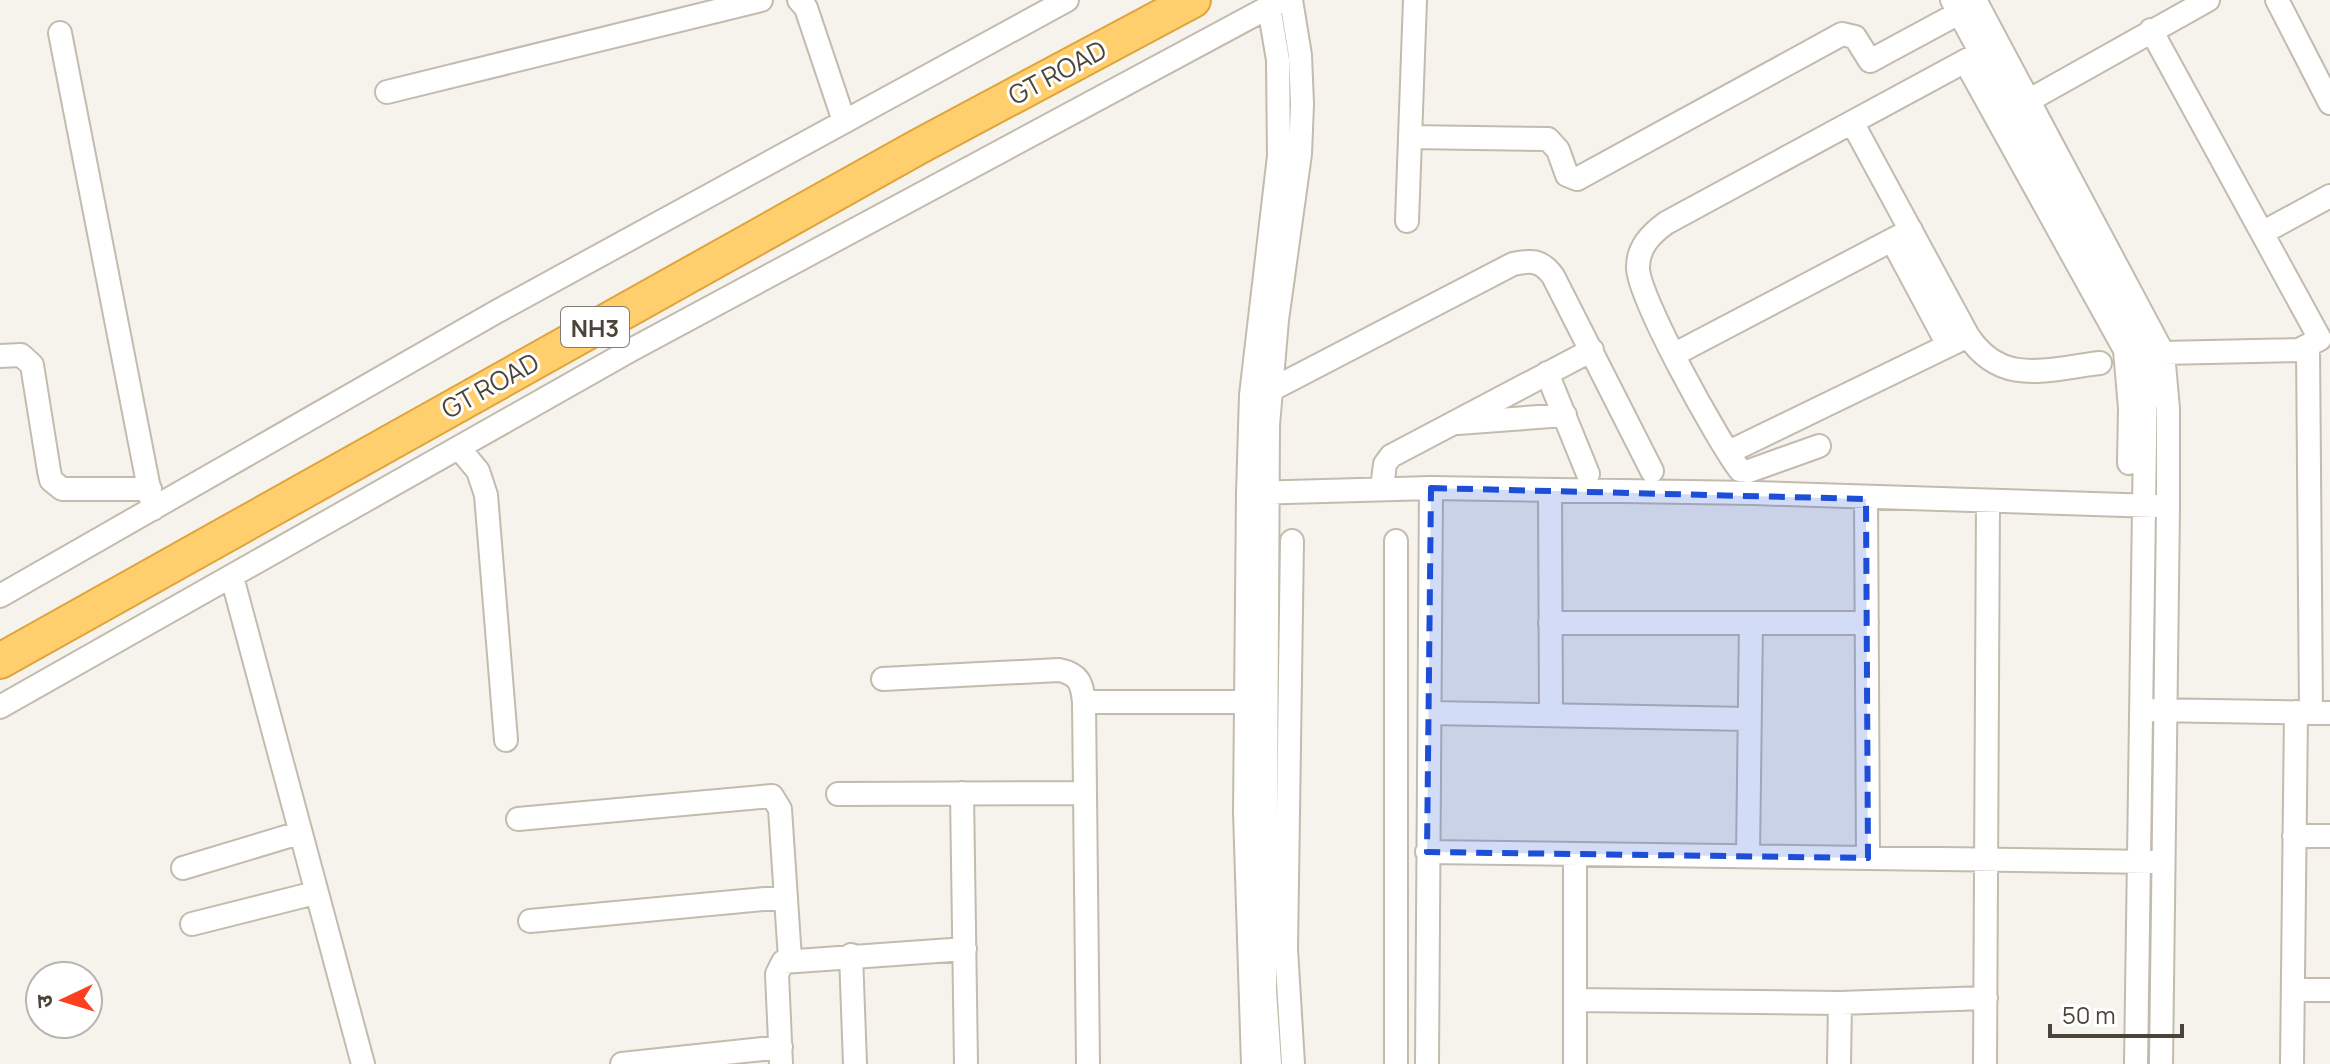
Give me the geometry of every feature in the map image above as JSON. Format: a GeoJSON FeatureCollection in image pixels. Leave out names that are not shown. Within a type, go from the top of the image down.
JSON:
{"type":"FeatureCollection","features":[{"type":"Feature","properties":{"kind":"highway","name":"GT ROAD"},"geometry":{"type":"LineString","coordinates":[[0,636],[483,364],[1147,0]]}},
{"type":"Feature","properties":{"kind":"highway","name":"GT ROAD"},"geometry":{"type":"LineString","coordinates":[[0,661],[904,154],[1193,0]]}},
{"type":"Feature","properties":{"kind":"street"},"geometry":{"type":"LineString","coordinates":[[387,92],[761,0]]}},
{"type":"Feature","properties":{"kind":"street"},"geometry":{"type":"LineString","coordinates":[[799,0],[806,8],[844,121]]}},
{"type":"Feature","properties":{"kind":"street"},"geometry":{"type":"LineString","coordinates":[[0,596],[151,499],[1067,0]]}},
{"type":"Feature","properties":{"kind":"street"},"geometry":{"type":"LineString","coordinates":[[1258,493],[1300,154],[1300,55],[1291,0]]}},
{"type":"Feature","properties":{"kind":"street"},"geometry":{"type":"LineString","coordinates":[[1407,221],[1415,0]]}},
{"type":"Feature","properties":{"kind":"street"},"geometry":{"type":"LineString","coordinates":[[2021,104],[2208,0]]}},
{"type":"Feature","properties":{"kind":"street"},"geometry":{"type":"LineString","coordinates":[[2277,0],[2327,89]]}},
{"type":"Feature","properties":{"kind":"street"},"geometry":{"type":"LineString","coordinates":[[0,707],[631,350],[1276,3],[1279,156],[1251,395],[1258,493],[1257,702],[1270,1064]]}},
{"type":"Feature","properties":{"kind":"street"},"geometry":{"type":"LineString","coordinates":[[1410,137],[1548,139],[1554,144],[1567,175],[1577,179],[1842,34],[1855,37],[1870,61],[1962,4]]}},
{"type":"Feature","properties":{"kind":"street"},"geometry":{"type":"LineString","coordinates":[[1962,4],[1973,57],[2125,350],[2135,505],[2139,710],[2136,1064]]}},
{"type":"Feature","properties":{"kind":"street"},"geometry":{"type":"LineString","coordinates":[[1962,4],[2163,353],[2168,409],[2168,507],[2161,1064]]}},
{"type":"Feature","properties":{"kind":"street"},"geometry":{"type":"LineString","coordinates":[[2151,30],[2319,339],[2320,621],[2312,712],[2294,836],[2292,1064]]}},
{"type":"Feature","properties":{"kind":"street"},"geometry":{"type":"LineString","coordinates":[[60,33],[151,499]]}},
{"type":"Feature","properties":{"kind":"street"},"geometry":{"type":"LineString","coordinates":[[1973,57],[2021,104],[2131,327],[2142,358],[2146,403],[2135,505]]}},
{"type":"Feature","properties":{"kind":"street"},"geometry":{"type":"LineString","coordinates":[[1819,446],[1749,471],[1740,470],[1675,354],[1639,280],[1639,256],[1645,243],[1666,223],[1973,57]]}},
{"type":"Feature","properties":{"kind":"street"},"geometry":{"type":"LineString","coordinates":[[1853,124],[1902,235],[1958,340],[1981,356],[2011,370],[2100,363]]}},
{"type":"Feature","properties":{"kind":"street"},"geometry":{"type":"LineString","coordinates":[[2262,233],[2330,196]]}},
{"type":"Feature","properties":{"kind":"street"},"geometry":{"type":"LineString","coordinates":[[1675,354],[1902,235]]}},
{"type":"Feature","properties":{"kind":"street"},"geometry":{"type":"LineString","coordinates":[[1269,391],[1513,264],[1525,261],[1544,264],[1592,350],[1652,471]]}},
{"type":"Feature","properties":{"kind":"street"},"geometry":{"type":"LineString","coordinates":[[2163,353],[2299,350],[2319,339]]}},
{"type":"Feature","properties":{"kind":"street"},"geometry":{"type":"LineString","coordinates":[[1729,452],[1958,340]]}},
{"type":"Feature","properties":{"kind":"street"},"geometry":{"type":"LineString","coordinates":[[1382,488],[1385,464],[1391,456],[1592,350]]}},
{"type":"Feature","properties":{"kind":"street"},"geometry":{"type":"LineString","coordinates":[[0,356],[21,355],[32,365],[49,471],[57,485],[62,489],[151,499]]}},
{"type":"Feature","properties":{"kind":"street"},"geometry":{"type":"LineString","coordinates":[[1547,373],[1588,474]]}},
{"type":"Feature","properties":{"kind":"street"},"geometry":{"type":"LineString","coordinates":[[1449,424],[1565,415]]}},
{"type":"Feature","properties":{"kind":"street"},"geometry":{"type":"LineString","coordinates":[[459,448],[478,471],[486,495],[506,740]]}},
{"type":"Feature","properties":{"kind":"street"},"geometry":{"type":"LineString","coordinates":[[1258,493],[1431,488],[2168,507]]}},
{"type":"Feature","properties":{"kind":"street"},"geometry":{"type":"LineString","coordinates":[[1427,1064],[1431,488]]}},
{"type":"Feature","properties":{"kind":"street"},"geometry":{"type":"LineString","coordinates":[[1550,490],[1551,715]]}},
{"type":"Feature","properties":{"kind":"street"},"geometry":{"type":"LineString","coordinates":[[1866,499],[1868,858]]}},
{"type":"Feature","properties":{"kind":"street"},"geometry":{"type":"LineString","coordinates":[[1985,1064],[1988,501]]}},
{"type":"Feature","properties":{"kind":"street"},"geometry":{"type":"LineString","coordinates":[[1292,541],[1286,949],[1293,1064]]}},
{"type":"Feature","properties":{"kind":"street"},"geometry":{"type":"LineString","coordinates":[[1396,541],[1396,1064]]}},
{"type":"Feature","properties":{"kind":"street"},"geometry":{"type":"LineString","coordinates":[[232,577],[363,1064]]}},
{"type":"Feature","properties":{"kind":"street"},"geometry":{"type":"LineString","coordinates":[[1550,623],[1867,623]]}},
{"type":"Feature","properties":{"kind":"street"},"geometry":{"type":"LineString","coordinates":[[1748,856],[1751,623]]}},
{"type":"Feature","properties":{"kind":"street"},"geometry":{"type":"LineString","coordinates":[[883,679],[1059,670],[1073,673],[1081,681],[1084,702],[1088,1064]]}},
{"type":"Feature","properties":{"kind":"street"},"geometry":{"type":"LineString","coordinates":[[1084,702],[1257,702]]}},
{"type":"Feature","properties":{"kind":"street"},"geometry":{"type":"LineString","coordinates":[[1253,1064],[1247,925],[1257,702]]}},
{"type":"Feature","properties":{"kind":"street"},"geometry":{"type":"LineString","coordinates":[[2139,710],[2312,712]]}},
{"type":"Feature","properties":{"kind":"street"},"geometry":{"type":"LineString","coordinates":[[1430,713],[1749,719]]}},
{"type":"Feature","properties":{"kind":"street"},"geometry":{"type":"LineString","coordinates":[[962,793],[966,1064]]}},
{"type":"Feature","properties":{"kind":"street"},"geometry":{"type":"LineString","coordinates":[[838,794],[1084,793]]}},
{"type":"Feature","properties":{"kind":"street"},"geometry":{"type":"LineString","coordinates":[[518,819],[772,796],[780,809],[790,959]]}},
{"type":"Feature","properties":{"kind":"street"},"geometry":{"type":"LineString","coordinates":[[183,868],[299,833]]}},
{"type":"Feature","properties":{"kind":"street"},"geometry":{"type":"LineString","coordinates":[[2294,836],[2330,836]]}},
{"type":"Feature","properties":{"kind":"street"},"geometry":{"type":"LineString","coordinates":[[1427,852],[2163,862]]}},
{"type":"Feature","properties":{"kind":"street"},"geometry":{"type":"LineString","coordinates":[[1575,854],[1575,1064]]}},
{"type":"Feature","properties":{"kind":"street"},"geometry":{"type":"LineString","coordinates":[[192,924],[315,893]]}},
{"type":"Feature","properties":{"kind":"street"},"geometry":{"type":"LineString","coordinates":[[530,921],[786,897]]}},
{"type":"Feature","properties":{"kind":"street"},"geometry":{"type":"LineString","coordinates":[[622,1064],[781,1056],[777,974],[783,962],[790,959],[965,949]]}},
{"type":"Feature","properties":{"kind":"street"},"geometry":{"type":"LineString","coordinates":[[851,955],[855,1064]]}},
{"type":"Feature","properties":{"kind":"street"},"geometry":{"type":"LineString","coordinates":[[2293,990],[2330,990]]}},
{"type":"Feature","properties":{"kind":"street"},"geometry":{"type":"LineString","coordinates":[[1575,1000],[1840,1003],[1986,998]]}},
{"type":"Feature","properties":{"kind":"street"},"geometry":{"type":"LineString","coordinates":[[1839,1064],[1840,1003]]}},
{"type":"Feature","properties":{"kind":"highlighted area"},"geometry":{"type":"Polygon","coordinates":[[[1431,488],[1866,499],[1868,858],[1427,852],[1431,488]]]}}]}
